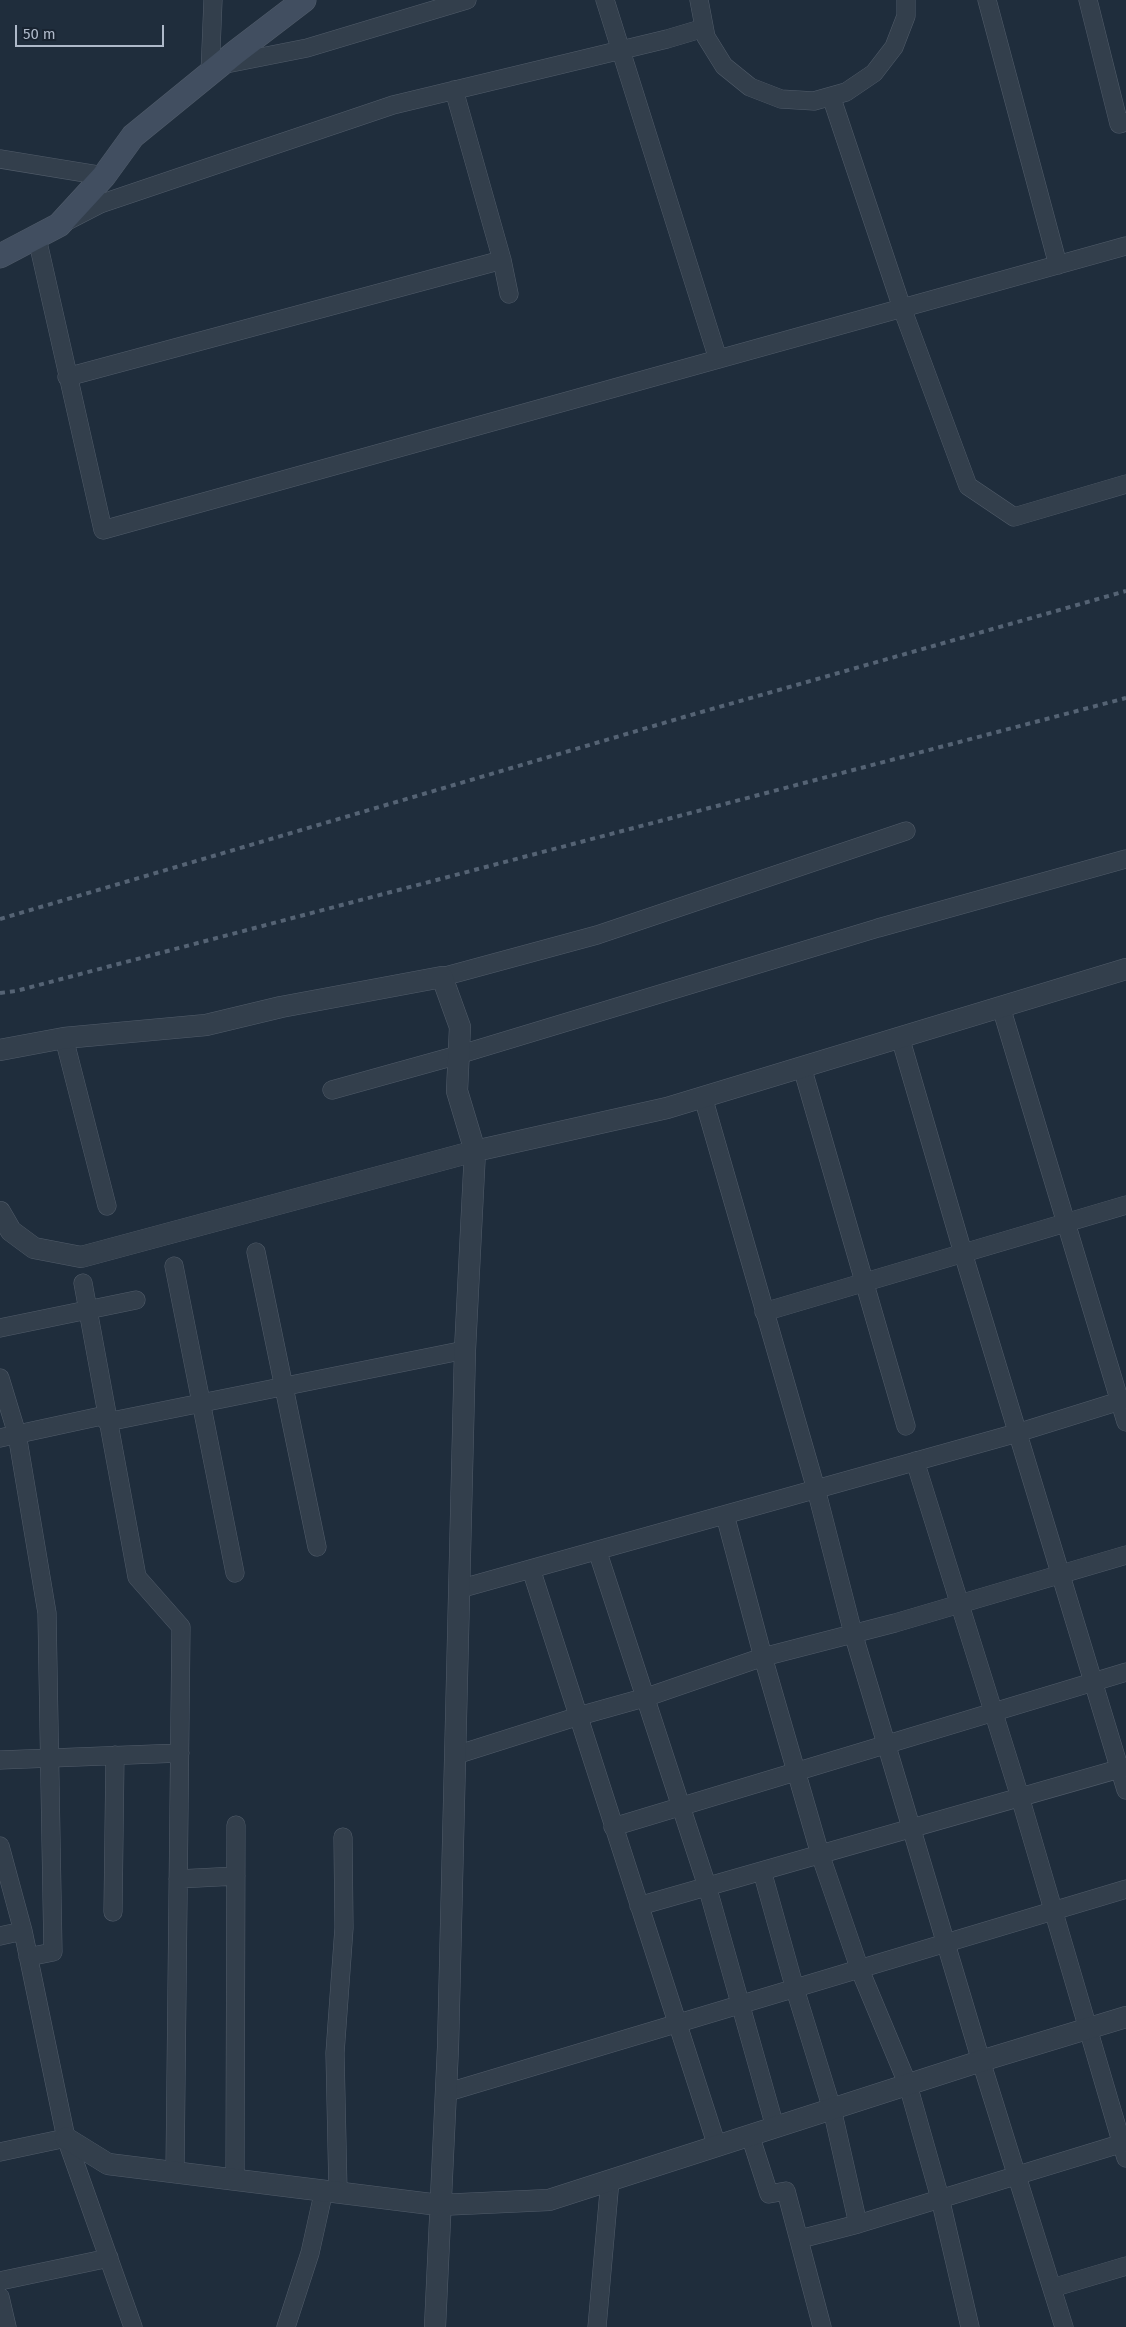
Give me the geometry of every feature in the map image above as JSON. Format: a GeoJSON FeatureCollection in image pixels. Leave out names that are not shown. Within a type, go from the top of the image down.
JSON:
{"type":"FeatureCollection","features":[{"type":"Feature","properties":{"kind":"main road"},"geometry":{"type":"LineString","coordinates":[[0,256],[59,225],[104,176],[133,136],[302,1]]}},
{"type":"Feature","properties":{"kind":"street"},"geometry":{"type":"LineString","coordinates":[[213,0],[216,69],[307,48],[467,0]]}},
{"type":"Feature","properties":{"kind":"street"},"geometry":{"type":"LineString","coordinates":[[604,0],[718,359]]}},
{"type":"Feature","properties":{"kind":"street"},"geometry":{"type":"LineString","coordinates":[[699,0],[706,38],[724,66],[750,87],[781,99],[814,101],[846,92],[874,73],[894,47],[906,16],[906,0]]}},
{"type":"Feature","properties":{"kind":"street"},"geometry":{"type":"LineString","coordinates":[[986,0],[1058,265]]}},
{"type":"Feature","properties":{"kind":"street"},"geometry":{"type":"LineString","coordinates":[[1088,0],[1119,124],[1126,122]]}},
{"type":"Feature","properties":{"kind":"street"},"geometry":{"type":"LineString","coordinates":[[59,225],[100,204],[393,105],[704,28]]}},
{"type":"Feature","properties":{"kind":"street"},"geometry":{"type":"LineString","coordinates":[[454,90],[510,294]]}},
{"type":"Feature","properties":{"kind":"street"},"geometry":{"type":"LineString","coordinates":[[831,96],[902,308],[968,486],[1014,517],[1126,484]]}},
{"type":"Feature","properties":{"kind":"street"},"geometry":{"type":"LineString","coordinates":[[0,158],[104,176]]}},
{"type":"Feature","properties":{"kind":"street"},"geometry":{"type":"LineString","coordinates":[[37,238],[103,530],[1126,246]]}},
{"type":"Feature","properties":{"kind":"street"},"geometry":{"type":"LineString","coordinates":[[67,377],[502,260]]}},
{"type":"Feature","properties":{"kind":"street"},"geometry":{"type":"LineString","coordinates":[[0,1050],[64,1038],[206,1025],[281,1007],[442,977],[596,935],[906,831]]}},
{"type":"Feature","properties":{"kind":"street"},"geometry":{"type":"LineString","coordinates":[[332,1090],[458,1055],[878,928],[1126,860]]}},
{"type":"Feature","properties":{"kind":"street"},"geometry":{"type":"LineString","coordinates":[[0,1212],[11,1231],[34,1248],[81,1257],[476,1151],[667,1108],[1126,970]]}},
{"type":"Feature","properties":{"kind":"street"},"geometry":{"type":"LineString","coordinates":[[436,2327],[456,1755],[465,1350],[476,1151],[457,1091],[460,1027],[442,977]]}},
{"type":"Feature","properties":{"kind":"street"},"geometry":{"type":"LineString","coordinates":[[1001,1007],[1065,1223],[1123,1400],[1126,1422]]}},
{"type":"Feature","properties":{"kind":"street"},"geometry":{"type":"LineString","coordinates":[[900,1037],[1060,1574],[1093,1682],[1123,1768],[1126,1790]]}},
{"type":"Feature","properties":{"kind":"street"},"geometry":{"type":"LineString","coordinates":[[64,1038],[107,1206]]}},
{"type":"Feature","properties":{"kind":"street"},"geometry":{"type":"LineString","coordinates":[[802,1067],[906,1426]]}},
{"type":"Feature","properties":{"kind":"street"},"geometry":{"type":"LineString","coordinates":[[703,1097],[816,1489],[854,1634],[886,1744],[981,2061],[1064,2327]]}},
{"type":"Feature","properties":{"kind":"street"},"geometry":{"type":"LineString","coordinates":[[764,1312],[1126,1205]]}},
{"type":"Feature","properties":{"kind":"street"},"geometry":{"type":"LineString","coordinates":[[256,1252],[316,1547]]}},
{"type":"Feature","properties":{"kind":"street"},"geometry":{"type":"LineString","coordinates":[[174,1266],[235,1573]]}},
{"type":"Feature","properties":{"kind":"street"},"geometry":{"type":"LineString","coordinates":[[83,1283],[137,1577],[181,1627],[175,2170]]}},
{"type":"Feature","properties":{"kind":"street"},"geometry":{"type":"LineString","coordinates":[[0,1328],[136,1300]]}},
{"type":"Feature","properties":{"kind":"street"},"geometry":{"type":"LineString","coordinates":[[8,1436],[200,1404],[465,1350]]}},
{"type":"Feature","properties":{"kind":"street"},"geometry":{"type":"LineString","coordinates":[[0,1378],[8,1436],[47,1613],[53,1952],[28,1957]]}},
{"type":"Feature","properties":{"kind":"street"},"geometry":{"type":"LineString","coordinates":[[459,1589],[1017,1433],[1123,1400]]}},
{"type":"Feature","properties":{"kind":"street"},"geometry":{"type":"LineString","coordinates":[[800,2239],[858,2224],[1017,2175],[1125,2148],[1087,2029],[1020,1797],[916,1461]]}},
{"type":"Feature","properties":{"kind":"street"},"geometry":{"type":"LineString","coordinates":[[725,1515],[763,1657],[820,1854],[860,1970],[908,2084],[940,2198],[970,2327]]}},
{"type":"Feature","properties":{"kind":"street"},"geometry":{"type":"LineString","coordinates":[[597,1550],[647,1697],[707,1886],[774,2128]]}},
{"type":"Feature","properties":{"kind":"street"},"geometry":{"type":"LineString","coordinates":[[456,1755],[579,1716],[647,1697],[763,1657],[854,1634],[1126,1555]]}},
{"type":"Feature","properties":{"kind":"street"},"geometry":{"type":"LineString","coordinates":[[531,1569],[717,2146]]}},
{"type":"Feature","properties":{"kind":"street"},"geometry":{"type":"LineString","coordinates":[[613,1827],[993,1710],[1126,1672]]}},
{"type":"Feature","properties":{"kind":"street"},"geometry":{"type":"LineString","coordinates":[[0,1760],[180,1752]]}},
{"type":"Feature","properties":{"kind":"street"},"geometry":{"type":"LineString","coordinates":[[113,1912],[115,1755]]}},
{"type":"Feature","properties":{"kind":"street"},"geometry":{"type":"LineString","coordinates":[[639,1906],[1123,1768]]}},
{"type":"Feature","properties":{"kind":"street"},"geometry":{"type":"LineString","coordinates":[[235,2178],[236,1826]]}},
{"type":"Feature","properties":{"kind":"street"},"geometry":{"type":"LineString","coordinates":[[286,2327],[331,2191],[335,2053],[344,1928],[343,1837]]}},
{"type":"Feature","properties":{"kind":"street"},"geometry":{"type":"LineString","coordinates":[[0,1846],[23,1931],[66,2138],[133,2327]]}},
{"type":"Feature","properties":{"kind":"street"},"geometry":{"type":"LineString","coordinates":[[762,1870],[795,1989],[832,2109],[858,2224]]}},
{"type":"Feature","properties":{"kind":"street"},"geometry":{"type":"LineString","coordinates":[[178,1879],[236,1876]]}},
{"type":"Feature","properties":{"kind":"street"},"geometry":{"type":"LineString","coordinates":[[445,2093],[1126,1889]]}},
{"type":"Feature","properties":{"kind":"street"},"geometry":{"type":"LineString","coordinates":[[0,1936],[23,1931]]}},
{"type":"Feature","properties":{"kind":"street"},"geometry":{"type":"LineString","coordinates":[[0,2152],[66,2138],[108,2164],[175,2170],[440,2205],[549,2200],[1126,2016]]}},
{"type":"Feature","properties":{"kind":"street"},"geometry":{"type":"LineString","coordinates":[[750,2135],[769,2194],[786,2191],[822,2327]]}},
{"type":"Feature","properties":{"kind":"street"},"geometry":{"type":"LineString","coordinates":[[597,2327],[610,2180]]}},
{"type":"Feature","properties":{"kind":"street"},"geometry":{"type":"LineString","coordinates":[[0,2281],[109,2258]]}},
{"type":"Feature","properties":{"kind":"street"},"geometry":{"type":"LineString","coordinates":[[1052,2288],[1126,2266]]}},
{"type":"Feature","properties":{"kind":"street"},"geometry":{"type":"LineString","coordinates":[[0,2297],[7,2327]]}},
{"type":"Feature","properties":{"kind":"railway"},"geometry":{"type":"LineString","coordinates":[[0,919],[684,717],[1126,591]]}},
{"type":"Feature","properties":{"kind":"railway"},"geometry":{"type":"LineString","coordinates":[[0,993],[16,991],[1126,698]]}}]}
